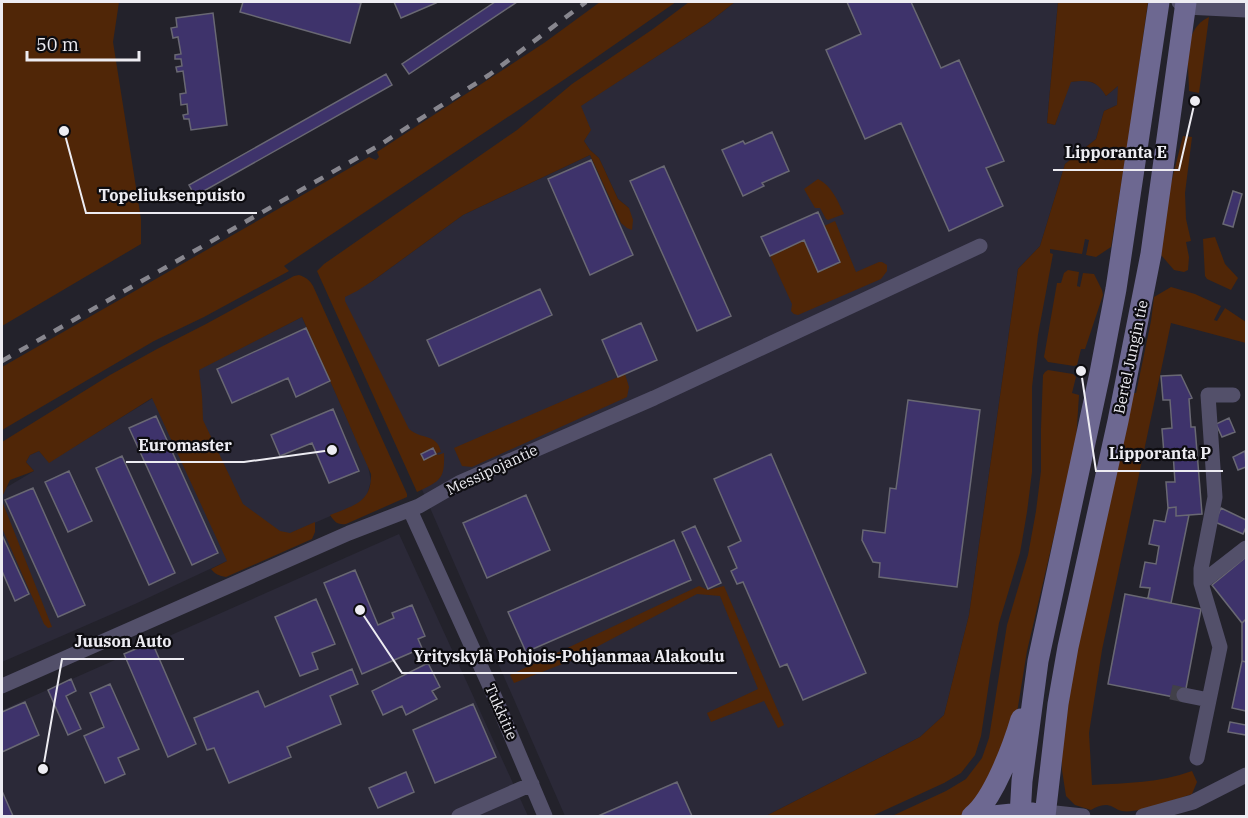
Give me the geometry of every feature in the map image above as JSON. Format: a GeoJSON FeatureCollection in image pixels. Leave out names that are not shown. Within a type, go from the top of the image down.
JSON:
{"type":"FeatureCollection","features":[{"type":"Feature","properties":{"kind":"main road","name":"Bertel Jungin tie"},"geometry":{"type":"LineString","coordinates":[[1020,815],[1022,781],[1038,661],[1116,289],[1159,2]]}},
{"type":"Feature","properties":{"kind":"main road","name":"Bertel Jungin tie"},"geometry":{"type":"LineString","coordinates":[[1046,814],[1058,704],[1068,647],[1116,432],[1151,254],[1183,3]]}},
{"type":"Feature","properties":{"kind":"main road"},"geometry":{"type":"LineString","coordinates":[[972,816],[986,801],[1004,766],[1038,661]]}},
{"type":"Feature","properties":{"kind":"main road"},"geometry":{"type":"LineString","coordinates":[[993,816],[1046,814]]}},
{"type":"Feature","properties":{"kind":"street"},"geometry":{"type":"LineString","coordinates":[[1239,2],[1246,8]]}},
{"type":"Feature","properties":{"kind":"street"},"geometry":{"type":"LineString","coordinates":[[1183,3],[1246,8]]}},
{"type":"Feature","properties":{"kind":"street","name":"Messipojantie"},"geometry":{"type":"LineString","coordinates":[[2,686],[349,533],[419,506],[459,483],[665,393],[980,246]]}},
{"type":"Feature","properties":{"kind":"street"},"geometry":{"type":"LineString","coordinates":[[1197,758],[1220,647],[1201,583],[1201,569],[1215,497],[1208,395],[1233,395]]}},
{"type":"Feature","properties":{"kind":"street","name":"Tukkitie"},"geometry":{"type":"LineString","coordinates":[[410,510],[496,700],[545,816]]}},
{"type":"Feature","properties":{"kind":"street"},"geometry":{"type":"LineString","coordinates":[[1201,583],[1246,548]]}},
{"type":"Feature","properties":{"kind":"street"},"geometry":{"type":"LineString","coordinates":[[1184,695],[1209,700]]}},
{"type":"Feature","properties":{"kind":"street"},"geometry":{"type":"LineString","coordinates":[[1143,816],[1193,802],[1246,775]]}},
{"type":"Feature","properties":{"kind":"street"},"geometry":{"type":"LineString","coordinates":[[459,816],[532,784]]}},
{"type":"Feature","properties":{"kind":"street"},"geometry":{"type":"LineString","coordinates":[[1046,814],[1083,816]]}},
{"type":"Feature","properties":{"kind":"shaded area"},"geometry":{"type":"Polygon","coordinates":[[[2,2],[119,2],[113,42],[141,219],[141,244],[2,326],[2,2]]]}},
{"type":"Feature","properties":{"kind":"shaded area"},"geometry":{"type":"Polygon","coordinates":[[[600,2],[676,2],[565,79],[284,266],[289,271],[154,341],[2,430],[2,367],[369,157],[376,160],[379,157],[377,152],[544,43],[600,2]]]}},
{"type":"Feature","properties":{"kind":"shaded area"},"geometry":{"type":"Polygon","coordinates":[[[689,2],[735,2],[708,23],[581,106],[591,130],[584,141],[599,158],[618,199],[629,208],[633,220],[632,230],[621,223],[590,155],[463,215],[374,280],[345,297],[409,429],[436,442],[441,452],[437,453],[438,455],[444,453],[440,478],[417,492],[317,271],[517,130],[572,84],[689,2]]]}},
{"type":"Feature","properties":{"kind":"shaded area"},"geometry":{"type":"Polygon","coordinates":[[[735,2],[1058,2],[1047,123],[1055,125],[1070,82],[1086,80],[1100,86],[1106,96],[1119,85],[1117,105],[1104,111],[1096,139],[1065,164],[1040,246],[1018,269],[969,615],[944,715],[920,737],[766,816],[565,816],[339,300],[374,280],[463,215],[590,155],[621,223],[629,208],[618,199],[599,158],[584,141],[590,130],[580,106],[708,23],[735,2]]]}},
{"type":"Feature","properties":{"kind":"shaded area"},"geometry":{"type":"Polygon","coordinates":[[[1058,2],[1148,2],[1111,247],[1096,257],[1086,255],[1089,240],[1085,239],[1082,254],[1050,249],[1050,253],[1053,254],[1038,335],[1032,387],[1032,472],[1027,512],[1020,553],[999,623],[981,736],[975,755],[961,773],[872,816],[766,816],[920,737],[944,715],[969,615],[1018,269],[1040,246],[1065,164],[1096,139],[1104,111],[1117,105],[1118,86],[1106,96],[1092,82],[1071,82],[1055,125],[1047,123],[1058,2]]]}},
{"type":"Feature","properties":{"kind":"shaded area"},"geometry":{"type":"Polygon","coordinates":[[[1209,17],[1199,93],[1189,91],[1188,50],[1190,40],[1200,23],[1209,17]]]}},
{"type":"Feature","properties":{"kind":"shaded area"},"geometry":{"type":"Polygon","coordinates":[[[1183,136],[1192,137],[1185,193],[1186,219],[1191,241],[1186,242],[1189,257],[1188,270],[1184,272],[1174,270],[1161,255],[1168,195],[1183,136]]]}},
{"type":"Feature","properties":{"kind":"shaded area"},"geometry":{"type":"Polygon","coordinates":[[[818,179],[831,189],[844,214],[828,220],[820,208],[815,208],[804,189],[818,179]]]}},
{"type":"Feature","properties":{"kind":"shaded area"},"geometry":{"type":"Polygon","coordinates":[[[835,221],[856,272],[879,262],[887,265],[887,271],[881,279],[798,315],[794,314],[791,311],[792,304],[770,256],[804,240],[818,272],[840,263],[824,226],[835,221]]]}},
{"type":"Feature","properties":{"kind":"shaded area"},"geometry":{"type":"Polygon","coordinates":[[[1215,237],[1225,264],[1238,278],[1231,290],[1205,276],[1203,239],[1215,237]]]}},
{"type":"Feature","properties":{"kind":"shaded area"},"geometry":{"type":"Polygon","coordinates":[[[1068,270],[1079,272],[1077,286],[1080,287],[1083,273],[1094,274],[1103,295],[1085,349],[1081,349],[1077,365],[1074,366],[1048,362],[1044,357],[1057,283],[1061,283],[1064,273],[1068,270]]]}},
{"type":"Feature","properties":{"kind":"shaded area"},"geometry":{"type":"Polygon","coordinates":[[[299,275],[313,286],[407,497],[346,524],[336,522],[330,515],[353,506],[364,497],[368,491],[371,474],[302,317],[199,370],[203,420],[243,504],[280,531],[290,533],[315,522],[312,539],[226,577],[214,572],[211,569],[227,561],[152,398],[49,463],[39,451],[30,455],[26,462],[34,471],[10,480],[2,497],[2,442],[110,375],[299,275]]]}},
{"type":"Feature","properties":{"kind":"shaded area"},"geometry":{"type":"Polygon","coordinates":[[[1171,287],[1195,294],[1221,306],[1214,320],[1217,321],[1225,308],[1246,322],[1246,343],[1171,323],[1102,650],[1089,733],[1092,785],[1155,780],[1192,771],[1197,782],[1192,794],[1147,808],[1122,811],[1104,805],[1091,810],[1075,805],[1066,796],[1062,770],[1062,747],[1074,663],[1133,393],[1136,393],[1154,297],[1171,287]]]}},
{"type":"Feature","properties":{"kind":"shaded area"},"geometry":{"type":"Polygon","coordinates":[[[302,317],[368,466],[371,481],[363,500],[2,662],[2,490],[34,471],[26,462],[30,455],[39,451],[49,462],[205,366],[302,317]]]}},
{"type":"Feature","properties":{"kind":"shaded area"},"geometry":{"type":"Polygon","coordinates":[[[1048,370],[1073,374],[1076,377],[1072,393],[1079,395],[1076,442],[1027,651],[1016,719],[974,806],[966,814],[959,816],[892,816],[966,779],[982,758],[989,738],[1007,625],[1028,555],[1036,511],[1041,471],[1043,375],[1048,370]]]}},
{"type":"Feature","properties":{"kind":"shaded area"},"geometry":{"type":"Polygon","coordinates":[[[625,374],[629,387],[627,397],[472,467],[462,466],[454,448],[625,374]]]}},
{"type":"Feature","properties":{"kind":"shaded area"},"geometry":{"type":"Polygon","coordinates":[[[2,501],[52,627],[48,628],[44,624],[2,528],[2,501]]]}},
{"type":"Feature","properties":{"kind":"shaded area"},"geometry":{"type":"Polygon","coordinates":[[[399,534],[528,816],[2,816],[2,710],[399,534]]]}},
{"type":"Feature","properties":{"kind":"shaded area"},"geometry":{"type":"Polygon","coordinates":[[[699,586],[708,590],[724,586],[784,725],[778,728],[764,701],[711,722],[707,713],[758,689],[720,596],[697,594],[570,661],[514,683],[510,675],[699,586]]]}},
{"type":"Feature","properties":{"kind":"building"},"geometry":{"type":"Polygon","coordinates":[[[243,2],[361,3],[350,43],[240,12],[243,2]]]}},
{"type":"Feature","properties":{"kind":"building"},"geometry":{"type":"Polygon","coordinates":[[[394,2],[435,2],[436,3],[401,18],[394,2]]]}},
{"type":"Feature","properties":{"kind":"building"},"geometry":{"type":"Polygon","coordinates":[[[495,2],[517,2],[409,74],[402,64],[495,2]]]}},
{"type":"Feature","properties":{"kind":"building"},"geometry":{"type":"Polygon","coordinates":[[[847,2],[911,2],[941,68],[959,60],[1004,161],[986,168],[1003,206],[949,231],[901,123],[865,139],[826,50],[861,34],[847,2]]]}},
{"type":"Feature","properties":{"kind":"building"},"geometry":{"type":"Polygon","coordinates":[[[213,13],[227,125],[191,130],[189,119],[184,119],[183,115],[188,114],[187,104],[181,105],[180,94],[186,93],[183,71],[177,72],[176,67],[182,66],[181,59],[175,59],[175,55],[181,54],[178,37],[173,38],[171,28],[177,27],[176,18],[213,13]]]}},
{"type":"Feature","properties":{"kind":"building"},"geometry":{"type":"Polygon","coordinates":[[[386,74],[392,85],[195,196],[189,185],[386,74]]]}},
{"type":"Feature","properties":{"kind":"building"},"geometry":{"type":"Polygon","coordinates":[[[772,132],[789,171],[762,183],[764,186],[743,196],[722,150],[743,141],[745,144],[772,132]]]}},
{"type":"Feature","properties":{"kind":"building"},"geometry":{"type":"Polygon","coordinates":[[[591,160],[633,255],[590,275],[548,179],[591,160]]]}},
{"type":"Feature","properties":{"kind":"building"},"geometry":{"type":"Polygon","coordinates":[[[664,166],[731,316],[697,331],[630,181],[664,166]]]}},
{"type":"Feature","properties":{"kind":"building"},"geometry":{"type":"Polygon","coordinates":[[[1233,191],[1242,194],[1233,227],[1223,224],[1233,191]]]}},
{"type":"Feature","properties":{"kind":"building"},"geometry":{"type":"Polygon","coordinates":[[[818,212],[840,262],[818,272],[804,240],[770,256],[761,237],[818,212]]]}},
{"type":"Feature","properties":{"kind":"building"},"geometry":{"type":"Polygon","coordinates":[[[540,289],[552,315],[439,366],[427,340],[540,289]]]}},
{"type":"Feature","properties":{"kind":"building"},"geometry":{"type":"Polygon","coordinates":[[[641,323],[657,360],[618,377],[602,340],[641,323]]]}},
{"type":"Feature","properties":{"kind":"building"},"geometry":{"type":"Polygon","coordinates":[[[306,328],[330,381],[296,397],[288,378],[232,403],[217,369],[306,328]]]}},
{"type":"Feature","properties":{"kind":"building"},"geometry":{"type":"Polygon","coordinates":[[[1181,375],[1192,398],[1189,399],[1191,427],[1195,427],[1202,514],[1176,516],[1176,507],[1168,508],[1166,482],[1175,482],[1173,453],[1164,454],[1162,429],[1172,428],[1170,400],[1163,400],[1161,376],[1181,375]]]}},
{"type":"Feature","properties":{"kind":"building"},"geometry":{"type":"Polygon","coordinates":[[[908,400],[980,410],[957,587],[879,577],[880,563],[873,562],[862,540],[863,530],[885,533],[890,488],[896,489],[908,400]]]}},
{"type":"Feature","properties":{"kind":"building"},"geometry":{"type":"Polygon","coordinates":[[[333,409],[359,471],[329,483],[312,443],[280,456],[271,435],[333,409]]]}},
{"type":"Feature","properties":{"kind":"building"},"geometry":{"type":"Polygon","coordinates":[[[156,416],[218,553],[192,565],[129,428],[156,416]]]}},
{"type":"Feature","properties":{"kind":"building"},"geometry":{"type":"Polygon","coordinates":[[[1229,418],[1235,432],[1222,437],[1216,424],[1229,418]]]}},
{"type":"Feature","properties":{"kind":"building"},"geometry":{"type":"Polygon","coordinates":[[[433,448],[436,454],[424,460],[421,454],[433,448]]]}},
{"type":"Feature","properties":{"kind":"building"},"geometry":{"type":"Polygon","coordinates":[[[1245,451],[1246,467],[1238,470],[1233,457],[1245,451]]]}},
{"type":"Feature","properties":{"kind":"building"},"geometry":{"type":"Polygon","coordinates":[[[771,454],[866,673],[803,700],[787,664],[780,667],[743,582],[737,584],[731,571],[737,568],[728,547],[741,541],[714,479],[771,454]]]}},
{"type":"Feature","properties":{"kind":"building"},"geometry":{"type":"Polygon","coordinates":[[[122,456],[175,573],[149,585],[96,468],[122,456]]]}},
{"type":"Feature","properties":{"kind":"building"},"geometry":{"type":"Polygon","coordinates":[[[69,471],[92,521],[68,532],[45,482],[69,471]]]}},
{"type":"Feature","properties":{"kind":"building"},"geometry":{"type":"Polygon","coordinates":[[[33,488],[85,605],[58,617],[5,500],[33,488]]]}},
{"type":"Feature","properties":{"kind":"building"},"geometry":{"type":"Polygon","coordinates":[[[526,495],[550,550],[487,578],[463,523],[526,495]]]}},
{"type":"Feature","properties":{"kind":"building"},"geometry":{"type":"Polygon","coordinates":[[[1176,507],[1176,516],[1189,515],[1171,603],[1148,598],[1150,588],[1140,587],[1145,562],[1156,564],[1159,546],[1149,544],[1154,520],[1165,522],[1168,508],[1176,507]]]}},
{"type":"Feature","properties":{"kind":"building"},"geometry":{"type":"Polygon","coordinates":[[[1221,508],[1246,520],[1243,534],[1215,522],[1221,508]]]}},
{"type":"Feature","properties":{"kind":"building"},"geometry":{"type":"Polygon","coordinates":[[[695,526],[721,583],[708,589],[682,532],[695,526]]]}},
{"type":"Feature","properties":{"kind":"building"},"geometry":{"type":"Polygon","coordinates":[[[2,535],[29,594],[15,601],[2,571],[2,535]]]}},
{"type":"Feature","properties":{"kind":"building"},"geometry":{"type":"Polygon","coordinates":[[[674,540],[691,580],[526,652],[508,612],[674,540]]]}},
{"type":"Feature","properties":{"kind":"building"},"geometry":{"type":"Polygon","coordinates":[[[1246,557],[1246,619],[1242,623],[1212,585],[1246,557]]]}},
{"type":"Feature","properties":{"kind":"building"},"geometry":{"type":"Polygon","coordinates":[[[355,570],[378,625],[394,618],[392,613],[412,605],[425,636],[418,639],[422,648],[362,674],[324,583],[355,570]]]}},
{"type":"Feature","properties":{"kind":"building"},"geometry":{"type":"Polygon","coordinates":[[[1125,594],[1201,609],[1184,699],[1108,684],[1125,594]]]}},
{"type":"Feature","properties":{"kind":"building"},"geometry":{"type":"Polygon","coordinates":[[[316,599],[335,644],[312,653],[318,669],[300,676],[275,617],[316,599]]]}},
{"type":"Feature","properties":{"kind":"building"},"geometry":{"type":"Polygon","coordinates":[[[1246,619],[1246,662],[1242,661],[1242,623],[1246,619]]]}},
{"type":"Feature","properties":{"kind":"building"},"geometry":{"type":"Polygon","coordinates":[[[152,642],[196,744],[168,757],[124,654],[152,642]]]}},
{"type":"Feature","properties":{"kind":"building"},"geometry":{"type":"Polygon","coordinates":[[[1242,661],[1246,662],[1246,711],[1232,708],[1242,661]]]}},
{"type":"Feature","properties":{"kind":"building"},"geometry":{"type":"Polygon","coordinates":[[[428,663],[440,687],[432,691],[437,699],[406,715],[402,706],[383,715],[372,691],[428,663]]]}},
{"type":"Feature","properties":{"kind":"building"},"geometry":{"type":"Polygon","coordinates":[[[352,669],[358,684],[330,696],[341,724],[287,747],[291,757],[229,783],[214,748],[207,750],[194,718],[258,691],[265,707],[352,669]]]}},
{"type":"Feature","properties":{"kind":"building"},"geometry":{"type":"Polygon","coordinates":[[[71,679],[76,691],[66,696],[81,729],[68,735],[48,690],[71,679]]]}},
{"type":"Feature","properties":{"kind":"building"},"geometry":{"type":"Polygon","coordinates":[[[110,684],[139,749],[118,758],[125,774],[105,783],[84,736],[104,727],[90,693],[110,684]]]}},
{"type":"Feature","properties":{"kind":"building"},"geometry":{"type":"Polygon","coordinates":[[[25,702],[39,735],[2,752],[2,712],[25,702]]]}},
{"type":"Feature","properties":{"kind":"building"},"geometry":{"type":"Polygon","coordinates":[[[473,704],[496,757],[435,783],[413,730],[473,704]]]}},
{"type":"Feature","properties":{"kind":"building"},"geometry":{"type":"Polygon","coordinates":[[[1230,722],[1246,725],[1246,735],[1228,732],[1230,722]]]}},
{"type":"Feature","properties":{"kind":"building"},"geometry":{"type":"Polygon","coordinates":[[[406,772],[414,792],[378,808],[369,788],[406,772]]]}},
{"type":"Feature","properties":{"kind":"building"},"geometry":{"type":"Polygon","coordinates":[[[677,782],[692,816],[598,816],[677,782]]]}},
{"type":"Feature","properties":{"kind":"building"},"geometry":{"type":"Polygon","coordinates":[[[2,791],[13,816],[2,816],[2,791]]]}},
{"type":"Feature","properties":{"kind":"tunnel"},"geometry":{"type":"LineString","coordinates":[[1171,692],[1184,695]]}},
{"type":"Feature","properties":{"kind":"railway"},"geometry":{"type":"LineString","coordinates":[[2,361],[378,146],[489,75],[586,2]]}},
{"type":"Feature","properties":{"kind":"place","name":"Lipporanta E"},"geometry":{"type":"Point","coordinates":[1195,101]}},
{"type":"Feature","properties":{"kind":"place","name":"Topeliuksenpuisto"},"geometry":{"type":"Point","coordinates":[64,131]}},
{"type":"Feature","properties":{"kind":"place","name":"Lipporanta P"},"geometry":{"type":"Point","coordinates":[1081,371]}},
{"type":"Feature","properties":{"kind":"place","name":"Euromaster"},"geometry":{"type":"Point","coordinates":[332,450]}},
{"type":"Feature","properties":{"kind":"place","name":"Yrityskylä Pohjois-Pohjanmaa Alakoulu"},"geometry":{"type":"Point","coordinates":[360,610]}},
{"type":"Feature","properties":{"kind":"place","name":"Juuson Auto"},"geometry":{"type":"Point","coordinates":[43,769]}}]}
